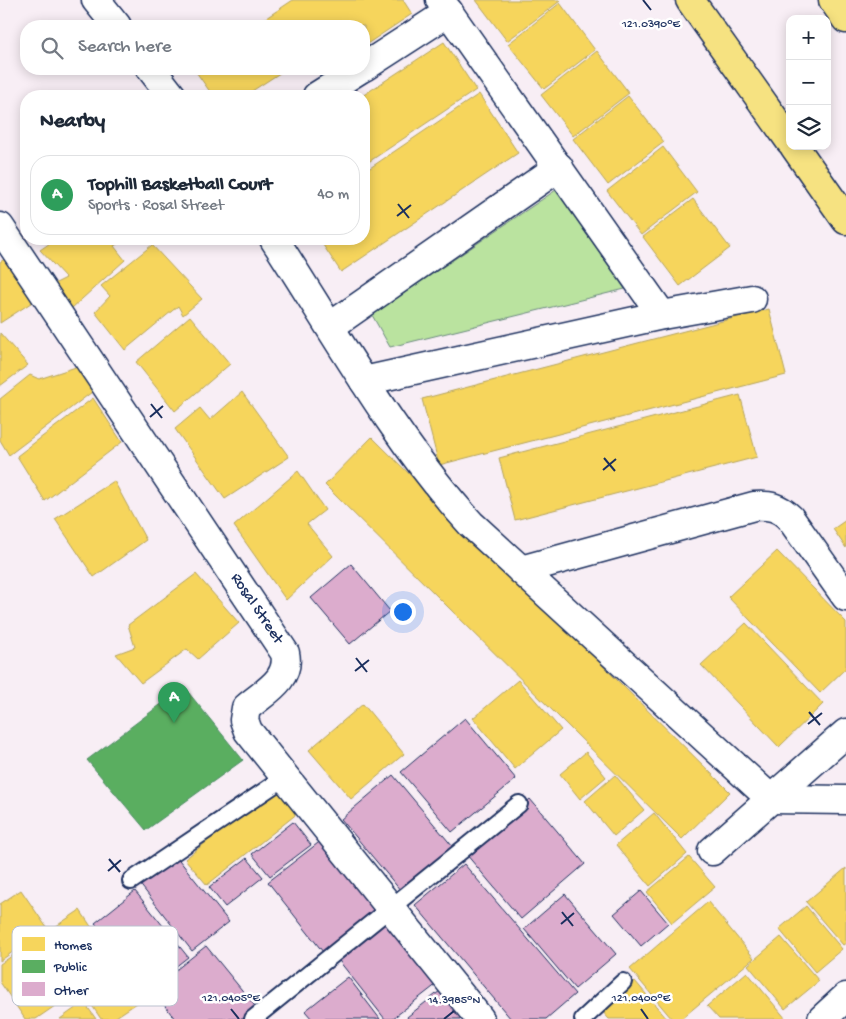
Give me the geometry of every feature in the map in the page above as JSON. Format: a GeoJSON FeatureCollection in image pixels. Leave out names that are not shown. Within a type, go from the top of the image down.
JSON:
{"type":"FeatureCollection","features":[{"type":"Feature","properties":{"kind":"highway"},"geometry":{"type":"LineString","coordinates":[[690,0],[786,135]]}},
{"type":"Feature","properties":{"kind":"highway"},"geometry":{"type":"LineString","coordinates":[[833,0],[846,19]]}},
{"type":"Feature","properties":{"kind":"highway"},"geometry":{"type":"LineString","coordinates":[[797,150],[846,220]]}},
{"type":"Feature","properties":{"kind":"street"},"geometry":{"type":"LineString","coordinates":[[96,0],[112,20]]}},
{"type":"Feature","properties":{"kind":"street"},"geometry":{"type":"LineString","coordinates":[[370,62],[444,6],[662,315]]}},
{"type":"Feature","properties":{"kind":"street"},"geometry":{"type":"LineString","coordinates":[[156,75],[168,90]]}},
{"type":"Feature","properties":{"kind":"street"},"geometry":{"type":"LineString","coordinates":[[327,90],[350,75]]}},
{"type":"Feature","properties":{"kind":"street"},"geometry":{"type":"LineString","coordinates":[[331,326],[559,167]]}},
{"type":"Feature","properties":{"kind":"street","name":"Rosal Street"},"geometry":{"type":"LineString","coordinates":[[0,227],[285,653],[287,664],[282,678],[246,708],[244,720],[248,732],[480,1019]]}},
{"type":"Feature","properties":{"kind":"street"},"geometry":{"type":"LineString","coordinates":[[278,245],[331,326],[364,381],[442,493],[471,524],[771,799],[846,800]]}},
{"type":"Feature","properties":{"kind":"street"},"geometry":{"type":"LineString","coordinates":[[364,381],[662,315],[752,299]]}},
{"type":"Feature","properties":{"kind":"street"},"geometry":{"type":"LineString","coordinates":[[521,570],[754,506],[768,505],[780,509],[790,518],[846,596]]}},
{"type":"Feature","properties":{"kind":"street"},"geometry":{"type":"LineString","coordinates":[[712,851],[846,733]]}},
{"type":"Feature","properties":{"kind":"street"},"geometry":{"type":"LineString","coordinates":[[822,1019],[846,997]]}},
{"type":"Feature","properties":{"kind":"lane"},"geometry":{"type":"LineString","coordinates":[[131,881],[284,778]]}},
{"type":"Feature","properties":{"kind":"lane"},"geometry":{"type":"LineString","coordinates":[[252,1019],[519,804]]}},
{"type":"Feature","properties":{"kind":"lane"},"geometry":{"type":"LineString","coordinates":[[583,1019],[623,982]]}},
{"type":"Feature","properties":{"kind":"green space"},"geometry":{"type":"Polygon","coordinates":[[[556,190],[625,289],[390,347],[372,315],[556,190]]]}},
{"type":"Feature","properties":{"kind":"building: Homes"},"geometry":{"type":"Polygon","coordinates":[[[293,0],[403,0],[412,14],[370,42],[370,20],[263,20],[293,0]]]}},
{"type":"Feature","properties":{"kind":"building: Homes"},"geometry":{"type":"Polygon","coordinates":[[[476,0],[559,0],[560,1],[507,41],[476,0]]]}},
{"type":"Feature","properties":{"kind":"building: Homes"},"geometry":{"type":"Polygon","coordinates":[[[560,3],[595,50],[544,89],[508,44],[560,3]]]}},
{"type":"Feature","properties":{"kind":"building: Homes"},"geometry":{"type":"Polygon","coordinates":[[[444,42],[476,90],[370,161],[370,91],[444,42]]]}},
{"type":"Feature","properties":{"kind":"building: Homes"},"geometry":{"type":"Polygon","coordinates":[[[597,51],[629,93],[573,136],[541,95],[597,51]]]}},
{"type":"Feature","properties":{"kind":"building: Homes"},"geometry":{"type":"Polygon","coordinates":[[[198,75],[277,75],[254,90],[209,90],[198,75]]]}},
{"type":"Feature","properties":{"kind":"building: Homes"},"geometry":{"type":"Polygon","coordinates":[[[479,94],[518,153],[341,272],[323,245],[370,245],[370,168],[479,94]]]}},
{"type":"Feature","properties":{"kind":"building: Homes"},"geometry":{"type":"Polygon","coordinates":[[[628,96],[664,142],[608,185],[573,139],[628,96]]]}},
{"type":"Feature","properties":{"kind":"building: Homes"},"geometry":{"type":"Polygon","coordinates":[[[663,147],[697,192],[641,235],[607,191],[663,147]]]}},
{"type":"Feature","properties":{"kind":"building: Homes"},"geometry":{"type":"Polygon","coordinates":[[[693,199],[730,248],[680,286],[643,237],[693,199]]]}},
{"type":"Feature","properties":{"kind":"building: Homes"},"geometry":{"type":"Polygon","coordinates":[[[47,245],[116,245],[114,246],[125,260],[72,308],[54,284],[66,278],[40,250],[47,245]]]}},
{"type":"Feature","properties":{"kind":"building: Homes"},"geometry":{"type":"Polygon","coordinates":[[[152,245],[202,299],[183,315],[178,306],[125,350],[95,312],[110,296],[101,286],[152,245]]]}},
{"type":"Feature","properties":{"kind":"building: Homes"},"geometry":{"type":"Polygon","coordinates":[[[6,258],[34,301],[0,323],[0,262],[6,258]]]}},
{"type":"Feature","properties":{"kind":"building: Homes"},"geometry":{"type":"Polygon","coordinates":[[[769,309],[786,375],[439,465],[422,399],[769,309]]]}},
{"type":"Feature","properties":{"kind":"building: Homes"},"geometry":{"type":"Polygon","coordinates":[[[190,316],[230,364],[175,411],[136,362],[190,316]]]}},
{"type":"Feature","properties":{"kind":"building: Homes"},"geometry":{"type":"Polygon","coordinates":[[[0,333],[28,365],[0,386],[0,333]]]}},
{"type":"Feature","properties":{"kind":"building: Homes"},"geometry":{"type":"Polygon","coordinates":[[[79,366],[96,389],[9,455],[0,440],[0,399],[30,375],[39,379],[79,366]]]}},
{"type":"Feature","properties":{"kind":"building: Homes"},"geometry":{"type":"Polygon","coordinates":[[[242,392],[289,457],[225,499],[175,429],[200,408],[210,420],[242,392]]]}},
{"type":"Feature","properties":{"kind":"building: Homes"},"geometry":{"type":"Polygon","coordinates":[[[740,395],[757,457],[515,520],[499,458],[740,395]]]}},
{"type":"Feature","properties":{"kind":"building: Homes"},"geometry":{"type":"Polygon","coordinates":[[[93,398],[122,442],[45,501],[17,456],[93,398]]]}},
{"type":"Feature","properties":{"kind":"building: Homes"},"geometry":{"type":"Polygon","coordinates":[[[372,437],[730,792],[682,839],[325,485],[372,437]]]}},
{"type":"Feature","properties":{"kind":"building: Homes"},"geometry":{"type":"Polygon","coordinates":[[[298,471],[325,510],[307,524],[333,556],[286,600],[234,526],[298,471]]]}},
{"type":"Feature","properties":{"kind":"building: Homes"},"geometry":{"type":"Polygon","coordinates":[[[114,481],[146,540],[94,577],[55,519],[114,481]]]}},
{"type":"Feature","properties":{"kind":"building: Homes"},"geometry":{"type":"Polygon","coordinates":[[[846,520],[846,548],[833,529],[846,520]]]}},
{"type":"Feature","properties":{"kind":"building: Homes"},"geometry":{"type":"Polygon","coordinates":[[[777,551],[846,622],[846,668],[820,693],[728,597],[777,551]]]}},
{"type":"Feature","properties":{"kind":"building: Homes"},"geometry":{"type":"Polygon","coordinates":[[[196,574],[239,623],[198,659],[187,649],[141,683],[116,654],[135,647],[128,625],[196,574]]]}},
{"type":"Feature","properties":{"kind":"building: Homes"},"geometry":{"type":"Polygon","coordinates":[[[746,623],[823,704],[779,747],[701,665],[746,623]]]}},
{"type":"Feature","properties":{"kind":"building: Homes"},"geometry":{"type":"Polygon","coordinates":[[[518,680],[561,730],[515,769],[473,718],[518,680]]]}},
{"type":"Feature","properties":{"kind":"building: Homes"},"geometry":{"type":"Polygon","coordinates":[[[363,704],[404,754],[351,799],[309,750],[363,704]]]}},
{"type":"Feature","properties":{"kind":"building: Homes"},"geometry":{"type":"Polygon","coordinates":[[[586,752],[606,777],[580,799],[560,774],[586,752]]]}},
{"type":"Feature","properties":{"kind":"building: Homes"},"geometry":{"type":"Polygon","coordinates":[[[615,775],[644,810],[614,836],[585,801],[615,775]]]}},
{"type":"Feature","properties":{"kind":"building: Homes"},"geometry":{"type":"Polygon","coordinates":[[[282,782],[303,809],[207,885],[185,859],[282,782]]]}},
{"type":"Feature","properties":{"kind":"building: Homes"},"geometry":{"type":"Polygon","coordinates":[[[654,813],[687,854],[650,886],[616,845],[654,813]]]}},
{"type":"Feature","properties":{"kind":"building: Homes"},"geometry":{"type":"Polygon","coordinates":[[[689,857],[715,887],[672,923],[647,892],[689,857]]]}},
{"type":"Feature","properties":{"kind":"building: Homes"},"geometry":{"type":"Polygon","coordinates":[[[846,868],[846,943],[843,945],[806,902],[846,868]]]}},
{"type":"Feature","properties":{"kind":"building: Homes"},"geometry":{"type":"Polygon","coordinates":[[[21,890],[46,926],[12,926],[12,953],[0,961],[0,904],[21,890]]]}},
{"type":"Feature","properties":{"kind":"building: Homes"},"geometry":{"type":"Polygon","coordinates":[[[708,902],[754,958],[681,1019],[672,1019],[630,969],[708,902]]]}},
{"type":"Feature","properties":{"kind":"building: Homes"},"geometry":{"type":"Polygon","coordinates":[[[806,906],[842,949],[815,972],[779,929],[806,906]]]}},
{"type":"Feature","properties":{"kind":"building: Homes"},"geometry":{"type":"Polygon","coordinates":[[[80,910],[91,926],[56,926],[80,910]]]}},
{"type":"Feature","properties":{"kind":"building: Homes"},"geometry":{"type":"Polygon","coordinates":[[[781,937],[819,981],[785,1009],[748,965],[781,937]]]}},
{"type":"Feature","properties":{"kind":"building: Homes"},"geometry":{"type":"Polygon","coordinates":[[[12,956],[12,1000],[0,982],[0,964],[12,956]]]}},
{"type":"Feature","properties":{"kind":"building: Homes"},"geometry":{"type":"Polygon","coordinates":[[[747,972],[786,1019],[719,1019],[707,1006],[747,972]]]}},
{"type":"Feature","properties":{"kind":"building: Homes"},"geometry":{"type":"Polygon","coordinates":[[[635,981],[667,1019],[609,1019],[601,1010],[635,981]]]}},
{"type":"Feature","properties":{"kind":"building: Homes"},"geometry":{"type":"Polygon","coordinates":[[[16,1006],[55,1006],[36,1019],[25,1019],[16,1006]]]}},
{"type":"Feature","properties":{"kind":"building: Homes"},"geometry":{"type":"Polygon","coordinates":[[[78,1006],[87,1006],[96,1019],[60,1019],[78,1006]]]}},
{"type":"Feature","properties":{"kind":"building: Homes"},"geometry":{"type":"Polygon","coordinates":[[[92,1006],[132,1006],[113,1019],[101,1019],[92,1006]]]}},
{"type":"Feature","properties":{"kind":"building: Public"},"geometry":{"type":"Polygon","coordinates":[[[184,687],[243,760],[146,830],[87,760],[184,687]]]}},
{"type":"Feature","properties":{"kind":"building: Other"},"geometry":{"type":"Polygon","coordinates":[[[351,564],[390,611],[350,644],[311,598],[351,564]]]}},
{"type":"Feature","properties":{"kind":"building: Other"},"geometry":{"type":"Polygon","coordinates":[[[465,718],[516,779],[452,832],[401,772],[465,718]]]}},
{"type":"Feature","properties":{"kind":"building: Other"},"geometry":{"type":"Polygon","coordinates":[[[393,775],[453,847],[401,891],[341,819],[393,775]]]}},
{"type":"Feature","properties":{"kind":"building: Other"},"geometry":{"type":"Polygon","coordinates":[[[530,799],[585,864],[521,919],[466,854],[530,799]]]}},
{"type":"Feature","properties":{"kind":"building: Other"},"geometry":{"type":"Polygon","coordinates":[[[293,822],[311,845],[270,876],[252,854],[293,822]]]}},
{"type":"Feature","properties":{"kind":"building: Other"},"geometry":{"type":"Polygon","coordinates":[[[327,836],[381,906],[323,952],[268,882],[327,836]]]}},
{"type":"Feature","properties":{"kind":"building: Other"},"geometry":{"type":"Polygon","coordinates":[[[175,855],[229,922],[192,951],[178,933],[178,926],[173,926],[139,883],[175,855]]]}},
{"type":"Feature","properties":{"kind":"building: Other"},"geometry":{"type":"Polygon","coordinates":[[[247,858],[263,877],[225,907],[209,887],[247,858]]]}},
{"type":"Feature","properties":{"kind":"building: Other"},"geometry":{"type":"Polygon","coordinates":[[[464,864],[575,994],[546,1019],[511,1019],[415,905],[464,864]]]}},
{"type":"Feature","properties":{"kind":"building: Other"},"geometry":{"type":"Polygon","coordinates":[[[135,891],[163,926],[97,926],[95,923],[135,891]]]}},
{"type":"Feature","properties":{"kind":"building: Other"},"geometry":{"type":"Polygon","coordinates":[[[641,891],[668,923],[641,946],[614,914],[641,891]]]}},
{"type":"Feature","properties":{"kind":"building: Other"},"geometry":{"type":"Polygon","coordinates":[[[565,894],[616,954],[575,989],[524,929],[565,894]]]}},
{"type":"Feature","properties":{"kind":"building: Other"},"geometry":{"type":"Polygon","coordinates":[[[389,914],[442,980],[392,1019],[385,1019],[336,957],[389,914]]]}},
{"type":"Feature","properties":{"kind":"building: Other"},"geometry":{"type":"Polygon","coordinates":[[[178,945],[188,957],[178,965],[178,945]]]}},
{"type":"Feature","properties":{"kind":"building: Other"},"geometry":{"type":"Polygon","coordinates":[[[206,946],[259,1011],[248,1019],[175,1019],[165,1006],[178,1006],[178,968],[206,946]]]}},
{"type":"Feature","properties":{"kind":"building: Other"},"geometry":{"type":"Polygon","coordinates":[[[348,977],[380,1019],[312,1019],[305,1011],[348,977]]]}},
{"type":"Feature","properties":{"kind":"building: Other"},"geometry":{"type":"Polygon","coordinates":[[[445,987],[471,1019],[408,1019],[407,1017],[445,987]]]}},
{"type":"Feature","properties":{"kind":"place","name":"Tophill Basketball Court"},"geometry":{"type":"Point","coordinates":[174,723]}}]}
